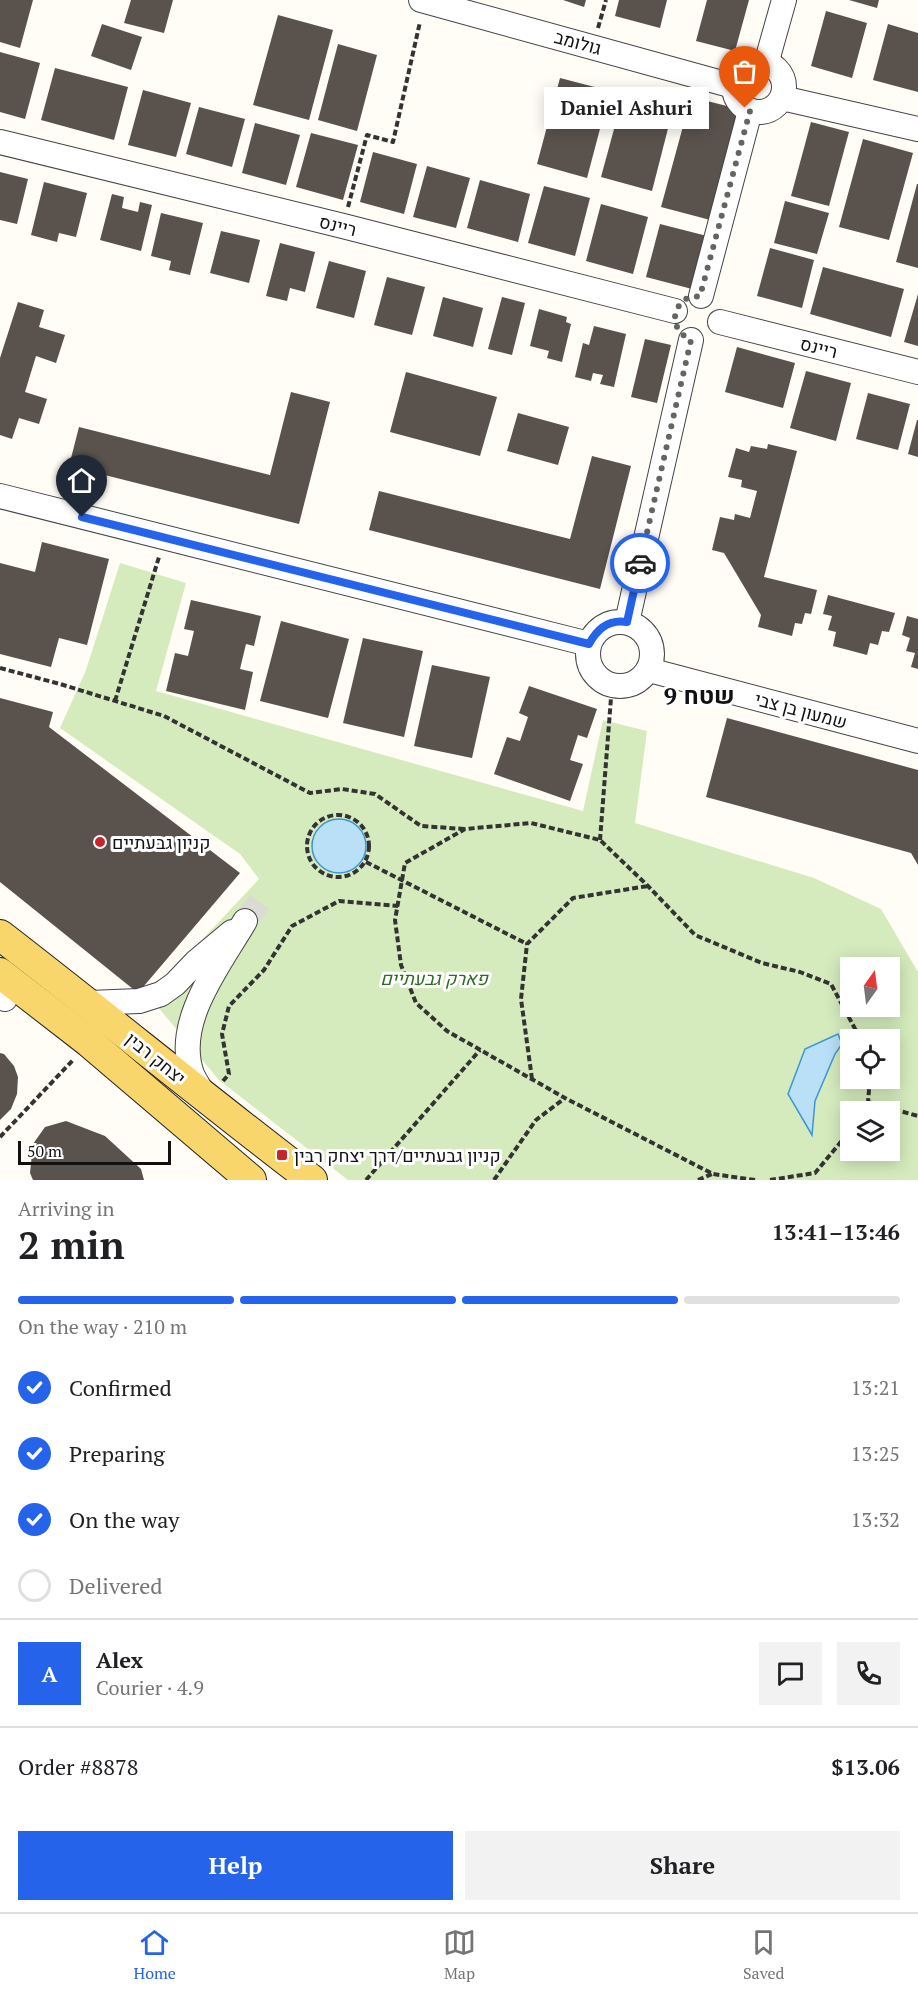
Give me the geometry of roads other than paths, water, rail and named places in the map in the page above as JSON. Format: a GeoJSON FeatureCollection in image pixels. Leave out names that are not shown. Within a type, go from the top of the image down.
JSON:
{"type":"FeatureCollection","features":[{"type":"Feature","properties":{"kind":"main road","name":"יצחק רבין"},"geometry":{"type":"LineString","coordinates":[[0,935],[312,1180]]}},
{"type":"Feature","properties":{"kind":"main road","name":"יצחק רבין"},"geometry":{"type":"LineString","coordinates":[[2,989],[89,1042],[251,1180]]}},
{"type":"Feature","properties":{"kind":"street"},"geometry":{"type":"LineString","coordinates":[[766,64],[784,0]]}},
{"type":"Feature","properties":{"kind":"street","name":"גולומב"},"geometry":{"type":"LineString","coordinates":[[423,1],[734,86]]}},
{"type":"Feature","properties":{"kind":"street"},"geometry":{"type":"LineString","coordinates":[[758,62],[766,64],[779,73],[783,81],[782,98],[768,111],[750,111],[738,102],[734,94],[736,76],[749,64],[758,62]]}},
{"type":"Feature","properties":{"kind":"street"},"geometry":{"type":"LineString","coordinates":[[782,98],[918,129]]}},
{"type":"Feature","properties":{"kind":"street"},"geometry":{"type":"LineString","coordinates":[[700,296],[750,111]]}},
{"type":"Feature","properties":{"kind":"street","name":"ריינס"},"geometry":{"type":"LineString","coordinates":[[0,142],[343,226],[675,311]]}},
{"type":"Feature","properties":{"kind":"street"},"geometry":{"type":"LineString","coordinates":[[700,296],[716,305],[720,322],[710,338],[701,341],[683,336],[674,320],[675,311],[685,299],[700,296]]}},
{"type":"Feature","properties":{"kind":"street","name":"ריינס"},"geometry":{"type":"LineString","coordinates":[[720,322],[918,372]]}},
{"type":"Feature","properties":{"kind":"street"},"geometry":{"type":"LineString","coordinates":[[627,622],[691,340]]}},
{"type":"Feature","properties":{"kind":"street"},"geometry":{"type":"LineString","coordinates":[[0,496],[589,644]]}},
{"type":"Feature","properties":{"kind":"street"},"geometry":{"type":"LineString","coordinates":[[612,622],[627,622],[643,630],[653,649],[653,660],[649,670],[633,684],[612,686],[602,681],[590,665],[587,654],[589,644],[594,634],[602,627],[612,622]]}},
{"type":"Feature","properties":{"kind":"street","name":"שמעון בן צבי"},"geometry":{"type":"LineString","coordinates":[[649,670],[918,741]]}},
{"type":"Feature","properties":{"kind":"street"},"geometry":{"type":"LineString","coordinates":[[89,1003],[139,1001],[161,994],[245,921],[196,1005],[189,1032],[192,1074],[207,1099]]}},
{"type":"Feature","properties":{"kind":"water"},"geometry":{"type":"Polygon","coordinates":[[[334,819],[344,819],[354,823],[362,831],[366,846],[362,861],[354,869],[344,873],[334,873],[324,869],[316,861],[312,851],[312,841],[316,831],[324,823],[334,819]]]}},
{"type":"Feature","properties":{"kind":"water"},"geometry":{"type":"Polygon","coordinates":[[[838,1034],[840,1039],[840,1047],[815,1101],[812,1135],[788,1094],[805,1049],[838,1034]]]}},
{"type":"Feature","properties":{"kind":"tunnel"},"geometry":{"type":"LineString","coordinates":[[245,921],[265,895]]}},
{"type":"Feature","properties":{"kind":"place","name":"Daniel Ashuri"},"geometry":{"type":"Point","coordinates":[745,108]}},
{"type":"Feature","properties":{"kind":"place","name":"קניון גבעתיים"},"geometry":{"type":"Point","coordinates":[100,842]}},
{"type":"Feature","properties":{"kind":"place","name":"קניון גבעתיים/דרך יצחק רבין"},"geometry":{"type":"Point","coordinates":[282,1155]}},
{"type":"Feature","properties":{"kind":"district","name":"שטח 9"},"geometry":{"type":"Point","coordinates":[699,695]}},
{"type":"Feature","properties":{"kind":"park label","name":"פארק גבעתיים"},"geometry":{"type":"Point","coordinates":[434,978]}}]}
